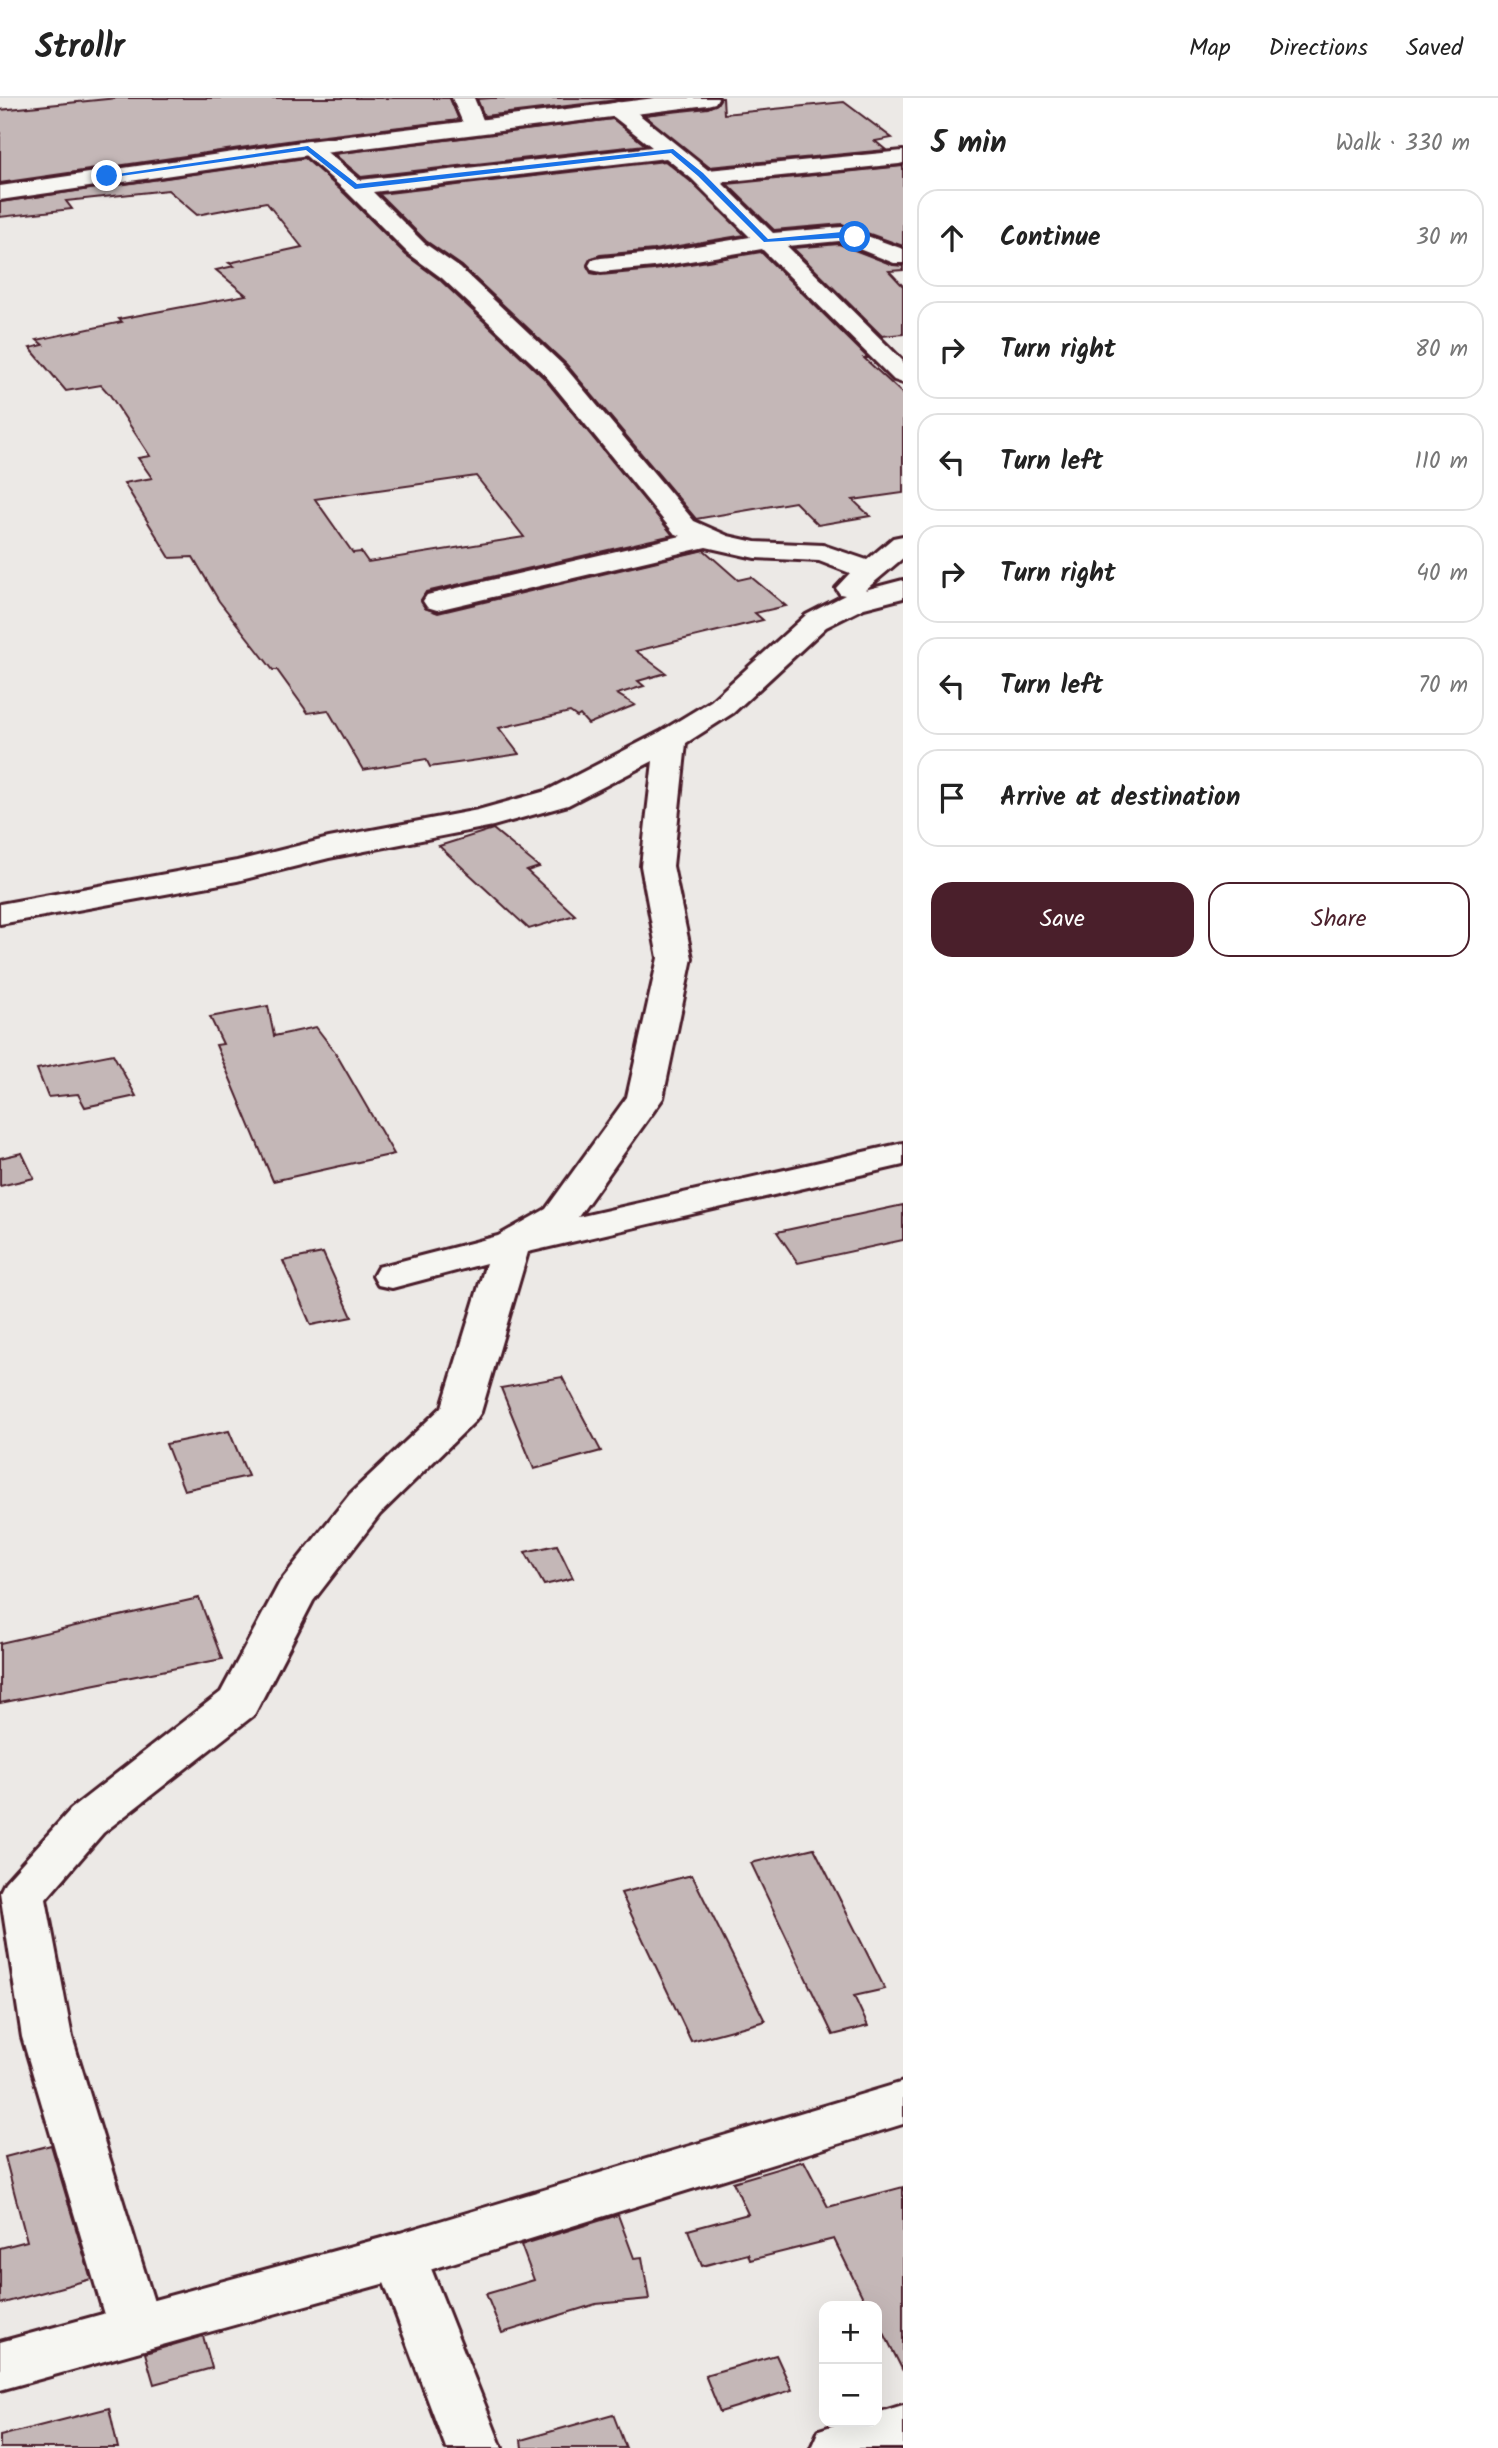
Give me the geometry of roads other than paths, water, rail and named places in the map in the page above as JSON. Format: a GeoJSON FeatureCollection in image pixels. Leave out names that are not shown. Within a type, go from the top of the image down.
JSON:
{"type":"FeatureCollection","features":[{"type":"Feature","properties":{"kind":"street"},"geometry":{"type":"LineString","coordinates":[[463,98],[475,127]]}},
{"type":"Feature","properties":{"kind":"street"},"geometry":{"type":"LineString","coordinates":[[0,193],[308,148],[707,98]]}},
{"type":"Feature","properties":{"kind":"street"},"geometry":{"type":"LineString","coordinates":[[618,109],[703,177],[903,375]]}},
{"type":"Feature","properties":{"kind":"street"},"geometry":{"type":"LineString","coordinates":[[308,148],[355,187],[416,248],[451,273],[555,371],[684,527],[709,538],[755,550],[823,553],[869,570]]}},
{"type":"Feature","properties":{"kind":"street"},"geometry":{"type":"LineString","coordinates":[[355,187],[673,151]]}},
{"type":"Feature","properties":{"kind":"street"},"geometry":{"type":"LineString","coordinates":[[703,177],[899,157]]}},
{"type":"Feature","properties":{"kind":"street"},"geometry":{"type":"LineString","coordinates":[[601,265],[654,260],[766,241],[842,234],[894,256],[903,256]]}},
{"type":"Feature","properties":{"kind":"street"},"geometry":{"type":"LineString","coordinates":[[437,601],[709,538]]}},
{"type":"Feature","properties":{"kind":"street"},"geometry":{"type":"LineString","coordinates":[[0,914],[237,871],[329,848],[482,819],[557,798],[671,739],[722,706],[869,570],[903,544]]}},
{"type":"Feature","properties":{"kind":"street"},"geometry":{"type":"LineString","coordinates":[[816,621],[854,602],[903,589]]}},
{"type":"Feature","properties":{"kind":"street"},"geometry":{"type":"LineString","coordinates":[[135,2328],[47,2037],[22,1895],[87,1821],[238,1703],[295,1593],[365,1504],[461,1412],[511,1244],[559,1217],[645,1098],[675,958],[657,866],[671,739]]}},
{"type":"Feature","properties":{"kind":"street"},"geometry":{"type":"LineString","coordinates":[[392,1276],[511,1244],[903,1154]]}},
{"type":"Feature","properties":{"kind":"street"},"geometry":{"type":"LineString","coordinates":[[0,2366],[400,2256],[903,2103]]}},
{"type":"Feature","properties":{"kind":"street"},"geometry":{"type":"LineString","coordinates":[[400,2256],[474,2448]]}},
{"type":"Feature","properties":{"kind":"street"},"geometry":{"type":"LineString","coordinates":[[839,2448],[903,2430]]}}]}
